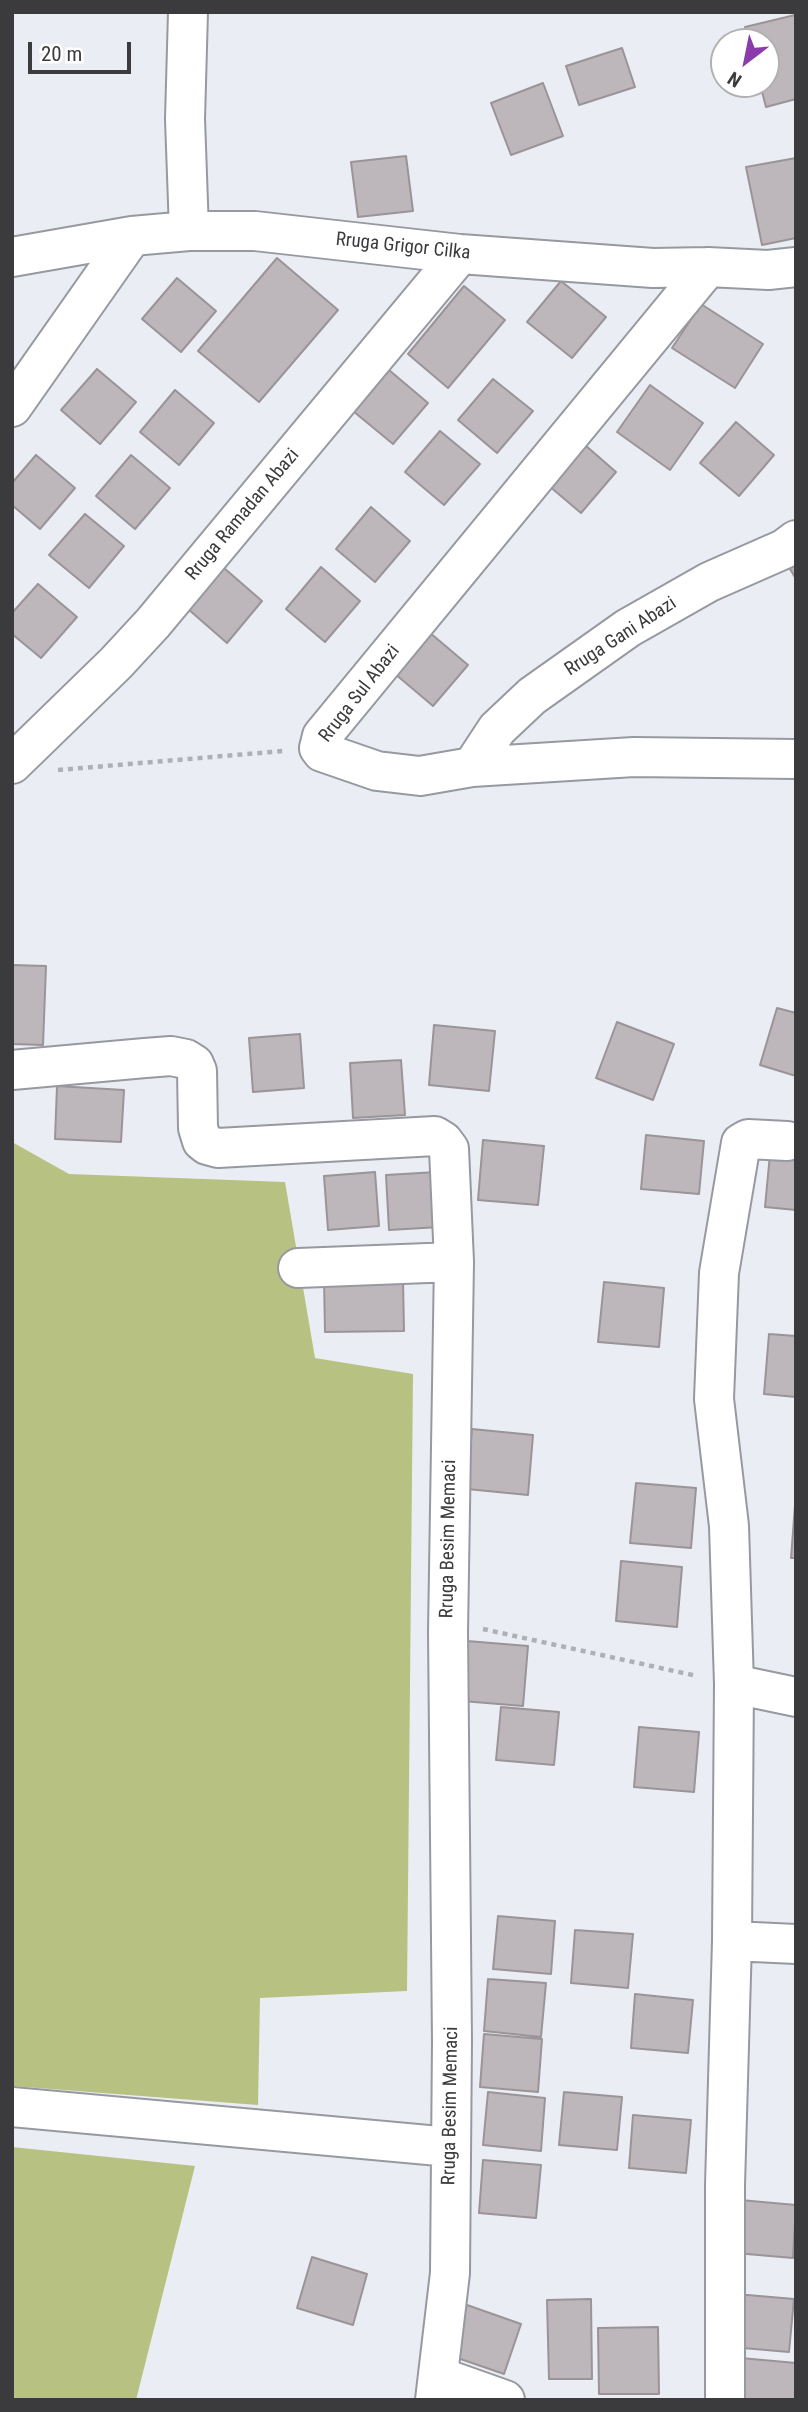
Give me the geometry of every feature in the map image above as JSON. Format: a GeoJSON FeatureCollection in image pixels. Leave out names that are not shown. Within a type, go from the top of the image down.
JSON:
{"type":"FeatureCollection","features":[{"type":"Feature","properties":{"kind":"street"},"geometry":{"type":"LineString","coordinates":[[188,12],[185,119],[188,231]]}},
{"type":"Feature","properties":{"kind":"street","name":"Rruga Grigor Cilka"},"geometry":{"type":"LineString","coordinates":[[12,257],[132,236],[188,231],[255,231],[460,254],[653,268],[768,270],[796,267]]}},
{"type":"Feature","properties":{"kind":"street"},"geometry":{"type":"LineString","coordinates":[[12,407],[132,236]]}},
{"type":"Feature","properties":{"kind":"street","name":"Rruga Ramadan Abazi"},"geometry":{"type":"LineString","coordinates":[[12,764],[116,663],[153,623],[460,254]]}},
{"type":"Feature","properties":{"kind":"street","name":"Rruga Sul Abazi"},"geometry":{"type":"LineString","coordinates":[[708,267],[322,736],[318,748],[322,752],[377,771],[420,776],[472,767],[634,757],[796,759]]}},
{"type":"Feature","properties":{"kind":"street","name":"Rruga Gani Abazi"},"geometry":{"type":"LineString","coordinates":[[472,767],[497,729],[533,696],[628,628],[709,582],[784,549],[796,540]]}},
{"type":"Feature","properties":{"kind":"street","name":"Rruga Besim Memaci"},"geometry":{"type":"LineString","coordinates":[[12,1070],[172,1056],[186,1059],[194,1064],[197,1071],[199,1136],[207,1145],[218,1147],[435,1136],[449,1149],[454,1262],[448,1622],[452,2042],[450,2273],[437,2388],[505,2400]]}},
{"type":"Feature","properties":{"kind":"street"},"geometry":{"type":"LineString","coordinates":[[725,2400],[724,2185],[732,1941],[734,1684],[729,1526],[714,1399],[719,1273],[741,1143],[748,1139],[787,1141]]}},
{"type":"Feature","properties":{"kind":"street"},"geometry":{"type":"LineString","coordinates":[[298,1268],[454,1262]]}},
{"type":"Feature","properties":{"kind":"street"},"geometry":{"type":"LineString","coordinates":[[734,1684],[796,1697]]}},
{"type":"Feature","properties":{"kind":"street"},"geometry":{"type":"LineString","coordinates":[[732,1941],[796,1944]]}},
{"type":"Feature","properties":{"kind":"street"},"geometry":{"type":"LineString","coordinates":[[12,2107],[450,2147]]}},
{"type":"Feature","properties":{"kind":"path"},"geometry":{"type":"LineString","coordinates":[[54,770],[318,748]]}},
{"type":"Feature","properties":{"kind":"path"},"geometry":{"type":"LineString","coordinates":[[448,1622],[734,1684]]}},
{"type":"Feature","properties":{"kind":"green space"},"geometry":{"type":"Polygon","coordinates":[[[12,1142],[69,1174],[285,1182],[315,1358],[413,1374],[407,1991],[260,1998],[258,2105],[12,2086],[12,1142]]]}},
{"type":"Feature","properties":{"kind":"green space"},"geometry":{"type":"Polygon","coordinates":[[[12,2147],[195,2166],[136,2400],[12,2400],[12,2147]]]}},
{"type":"Feature","properties":{"kind":"building"},"geometry":{"type":"Polygon","coordinates":[[[795,15],[796,99],[766,107],[764,98],[780,98],[780,28],[745,27],[795,15]]]}},
{"type":"Feature","properties":{"kind":"building"},"geometry":{"type":"Polygon","coordinates":[[[622,48],[635,87],[579,105],[566,66],[622,48]]]}},
{"type":"Feature","properties":{"kind":"building"},"geometry":{"type":"Polygon","coordinates":[[[543,83],[563,136],[511,155],[491,103],[543,83]]]}},
{"type":"Feature","properties":{"kind":"building"},"geometry":{"type":"Polygon","coordinates":[[[406,156],[413,211],[358,217],[351,162],[406,156]]]}},
{"type":"Feature","properties":{"kind":"building"},"geometry":{"type":"Polygon","coordinates":[[[796,158],[796,238],[762,245],[746,167],[796,158]]]}},
{"type":"Feature","properties":{"kind":"building"},"geometry":{"type":"Polygon","coordinates":[[[277,258],[338,310],[259,402],[198,351],[277,258]]]}},
{"type":"Feature","properties":{"kind":"building"},"geometry":{"type":"Polygon","coordinates":[[[177,278],[216,311],[181,352],[142,319],[177,278]]]}},
{"type":"Feature","properties":{"kind":"building"},"geometry":{"type":"Polygon","coordinates":[[[561,281],[606,317],[572,358],[527,322],[561,281]]]}},
{"type":"Feature","properties":{"kind":"building"},"geometry":{"type":"Polygon","coordinates":[[[464,286],[505,320],[448,388],[408,354],[464,286]]]}},
{"type":"Feature","properties":{"kind":"building"},"geometry":{"type":"Polygon","coordinates":[[[701,304],[763,344],[735,388],[672,348],[701,304]]]}},
{"type":"Feature","properties":{"kind":"building"},"geometry":{"type":"Polygon","coordinates":[[[97,369],[136,402],[100,444],[61,410],[97,369]]]}},
{"type":"Feature","properties":{"kind":"building"},"geometry":{"type":"Polygon","coordinates":[[[389,370],[428,403],[393,444],[353,411],[389,370]]]}},
{"type":"Feature","properties":{"kind":"building"},"geometry":{"type":"Polygon","coordinates":[[[493,379],[533,411],[497,453],[458,420],[493,379]]]}},
{"type":"Feature","properties":{"kind":"building"},"geometry":{"type":"Polygon","coordinates":[[[650,385],[703,423],[670,470],[617,432],[650,385]]]}},
{"type":"Feature","properties":{"kind":"building"},"geometry":{"type":"Polygon","coordinates":[[[175,390],[214,423],[179,465],[140,432],[175,390]]]}},
{"type":"Feature","properties":{"kind":"building"},"geometry":{"type":"Polygon","coordinates":[[[736,422],[774,455],[739,496],[700,463],[736,422]]]}},
{"type":"Feature","properties":{"kind":"building"},"geometry":{"type":"Polygon","coordinates":[[[440,431],[480,464],[444,505],[405,472],[440,431]]]}},
{"type":"Feature","properties":{"kind":"building"},"geometry":{"type":"Polygon","coordinates":[[[577,438],[616,472],[581,513],[542,480],[577,438]]]}},
{"type":"Feature","properties":{"kind":"building"},"geometry":{"type":"Polygon","coordinates":[[[36,455],[75,488],[40,529],[12,505],[12,483],[36,455]]]}},
{"type":"Feature","properties":{"kind":"building"},"geometry":{"type":"Polygon","coordinates":[[[131,455],[170,488],[135,529],[96,496],[131,455]]]}},
{"type":"Feature","properties":{"kind":"building"},"geometry":{"type":"Polygon","coordinates":[[[371,507],[410,541],[375,582],[336,549],[371,507]]]}},
{"type":"Feature","properties":{"kind":"building"},"geometry":{"type":"Polygon","coordinates":[[[85,514],[124,546],[89,588],[49,555],[85,514]]]}},
{"type":"Feature","properties":{"kind":"building"},"geometry":{"type":"Polygon","coordinates":[[[796,552],[796,579],[784,559],[796,552]]]}},
{"type":"Feature","properties":{"kind":"building"},"geometry":{"type":"Polygon","coordinates":[[[321,567],[360,601],[325,642],[286,609],[321,567]]]}},
{"type":"Feature","properties":{"kind":"building"},"geometry":{"type":"Polygon","coordinates":[[[224,568],[262,601],[227,643],[188,609],[224,568]]]}},
{"type":"Feature","properties":{"kind":"building"},"geometry":{"type":"Polygon","coordinates":[[[38,584],[77,617],[41,658],[12,634],[12,613],[38,584]]]}},
{"type":"Feature","properties":{"kind":"building"},"geometry":{"type":"Polygon","coordinates":[[[429,632],[468,665],[433,706],[394,673],[429,632]]]}},
{"type":"Feature","properties":{"kind":"building"},"geometry":{"type":"Polygon","coordinates":[[[12,965],[46,966],[43,1045],[12,1044],[12,965]]]}},
{"type":"Feature","properties":{"kind":"building"},"geometry":{"type":"Polygon","coordinates":[[[777,1008],[796,1013],[796,1076],[760,1065],[777,1008]]]}},
{"type":"Feature","properties":{"kind":"building"},"geometry":{"type":"Polygon","coordinates":[[[617,1022],[674,1044],[653,1100],[596,1078],[617,1022]]]}},
{"type":"Feature","properties":{"kind":"building"},"geometry":{"type":"Polygon","coordinates":[[[434,1025],[495,1031],[489,1091],[429,1085],[434,1025]]]}},
{"type":"Feature","properties":{"kind":"building"},"geometry":{"type":"Polygon","coordinates":[[[300,1034],[304,1088],[253,1092],[249,1038],[300,1034]]]}},
{"type":"Feature","properties":{"kind":"building"},"geometry":{"type":"Polygon","coordinates":[[[401,1060],[405,1115],[353,1118],[350,1063],[401,1060]]]}},
{"type":"Feature","properties":{"kind":"building"},"geometry":{"type":"Polygon","coordinates":[[[57,1086],[124,1090],[121,1142],[55,1139],[57,1086]]]}},
{"type":"Feature","properties":{"kind":"building"},"geometry":{"type":"Polygon","coordinates":[[[646,1135],[704,1141],[699,1194],[641,1189],[646,1135]]]}},
{"type":"Feature","properties":{"kind":"building"},"geometry":{"type":"Polygon","coordinates":[[[483,1140],[544,1146],[538,1205],[478,1200],[483,1140]]]}},
{"type":"Feature","properties":{"kind":"building"},"geometry":{"type":"Polygon","coordinates":[[[770,1154],[796,1156],[796,1210],[765,1207],[770,1154]]]}},
{"type":"Feature","properties":{"kind":"building"},"geometry":{"type":"Polygon","coordinates":[[[375,1172],[379,1226],[328,1230],[324,1176],[375,1172]]]}},
{"type":"Feature","properties":{"kind":"building"},"geometry":{"type":"Polygon","coordinates":[[[437,1172],[440,1227],[389,1230],[386,1175],[437,1172]]]}},
{"type":"Feature","properties":{"kind":"building"},"geometry":{"type":"Polygon","coordinates":[[[324,1280],[403,1280],[404,1331],[325,1332],[324,1280]]]}},
{"type":"Feature","properties":{"kind":"building"},"geometry":{"type":"Polygon","coordinates":[[[604,1282],[664,1288],[659,1347],[598,1342],[604,1282]]]}},
{"type":"Feature","properties":{"kind":"building"},"geometry":{"type":"Polygon","coordinates":[[[769,1334],[796,1336],[796,1397],[764,1394],[769,1334]]]}},
{"type":"Feature","properties":{"kind":"building"},"geometry":{"type":"Polygon","coordinates":[[[472,1429],[533,1435],[528,1495],[467,1489],[472,1429]]]}},
{"type":"Feature","properties":{"kind":"building"},"geometry":{"type":"Polygon","coordinates":[[[636,1483],[696,1488],[691,1548],[630,1543],[636,1483]]]}},
{"type":"Feature","properties":{"kind":"building"},"geometry":{"type":"Polygon","coordinates":[[[795,1505],[796,1558],[791,1558],[795,1505]]]}},
{"type":"Feature","properties":{"kind":"building"},"geometry":{"type":"Polygon","coordinates":[[[621,1561],[682,1567],[677,1627],[616,1621],[621,1561]]]}},
{"type":"Feature","properties":{"kind":"building"},"geometry":{"type":"Polygon","coordinates":[[[467,1641],[528,1646],[523,1706],[462,1701],[467,1641]]]}},
{"type":"Feature","properties":{"kind":"building"},"geometry":{"type":"Polygon","coordinates":[[[501,1707],[559,1712],[554,1765],[496,1760],[501,1707]]]}},
{"type":"Feature","properties":{"kind":"building"},"geometry":{"type":"Polygon","coordinates":[[[639,1727],[699,1732],[694,1792],[634,1787],[639,1727]]]}},
{"type":"Feature","properties":{"kind":"building"},"geometry":{"type":"Polygon","coordinates":[[[498,1916],[555,1921],[551,1974],[493,1969],[498,1916]]]}},
{"type":"Feature","properties":{"kind":"building"},"geometry":{"type":"Polygon","coordinates":[[[575,1930],[633,1934],[628,1988],[571,1983],[575,1930]]]}},
{"type":"Feature","properties":{"kind":"building"},"geometry":{"type":"Polygon","coordinates":[[[488,1979],[546,1983],[541,2037],[484,2031],[488,1979]]]}},
{"type":"Feature","properties":{"kind":"building"},"geometry":{"type":"Polygon","coordinates":[[[635,1994],[693,2000],[688,2053],[631,2048],[635,1994]]]}},
{"type":"Feature","properties":{"kind":"building"},"geometry":{"type":"Polygon","coordinates":[[[484,2034],[542,2039],[538,2092],[480,2087],[484,2034]]]}},
{"type":"Feature","properties":{"kind":"building"},"geometry":{"type":"Polygon","coordinates":[[[488,2092],[545,2098],[541,2151],[483,2145],[488,2092]]]}},
{"type":"Feature","properties":{"kind":"building"},"geometry":{"type":"Polygon","coordinates":[[[564,2092],[622,2097],[617,2150],[559,2145],[564,2092]]]}},
{"type":"Feature","properties":{"kind":"building"},"geometry":{"type":"Polygon","coordinates":[[[633,2115],[691,2120],[686,2173],[629,2168],[633,2115]]]}},
{"type":"Feature","properties":{"kind":"building"},"geometry":{"type":"Polygon","coordinates":[[[483,2160],[541,2165],[536,2218],[479,2213],[483,2160]]]}},
{"type":"Feature","properties":{"kind":"building"},"geometry":{"type":"Polygon","coordinates":[[[740,2200],[796,2205],[793,2258],[735,2253],[740,2200]]]}},
{"type":"Feature","properties":{"kind":"building"},"geometry":{"type":"Polygon","coordinates":[[[312,2257],[367,2274],[353,2325],[297,2308],[312,2257]]]}},
{"type":"Feature","properties":{"kind":"building"},"geometry":{"type":"Polygon","coordinates":[[[736,2294],[794,2299],[789,2352],[731,2347],[736,2294]]]}},
{"type":"Feature","properties":{"kind":"building"},"geometry":{"type":"Polygon","coordinates":[[[591,2299],[592,2379],[549,2379],[547,2300],[591,2299]]]}},
{"type":"Feature","properties":{"kind":"building"},"geometry":{"type":"Polygon","coordinates":[[[467,2305],[521,2324],[504,2374],[449,2355],[467,2305]]]}},
{"type":"Feature","properties":{"kind":"building"},"geometry":{"type":"Polygon","coordinates":[[[658,2327],[659,2394],[599,2394],[598,2328],[658,2327]]]}},
{"type":"Feature","properties":{"kind":"building"},"geometry":{"type":"Polygon","coordinates":[[[741,2358],[796,2363],[795,2400],[737,2400],[741,2358]]]}}]}
